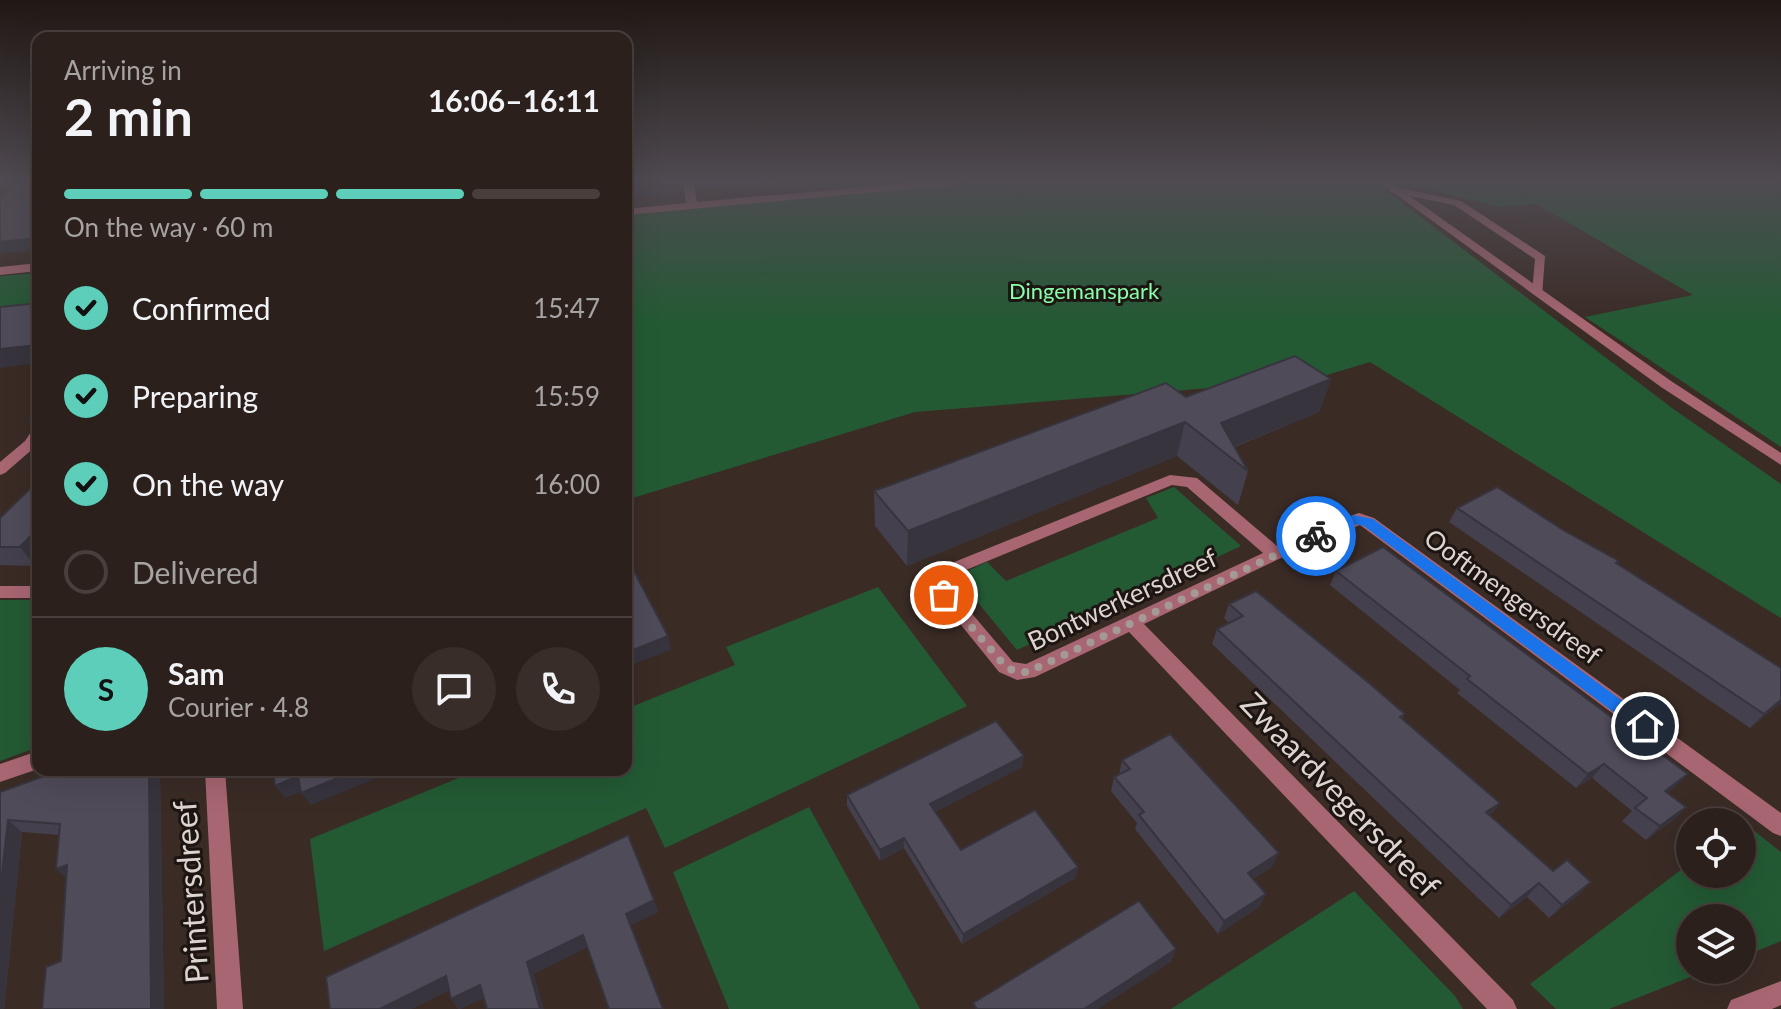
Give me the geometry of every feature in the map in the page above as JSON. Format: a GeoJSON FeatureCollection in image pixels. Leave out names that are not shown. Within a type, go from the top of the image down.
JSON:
{"type":"FeatureCollection","features":[{"type":"Feature","properties":{"kind":"street"},"geometry":{"type":"LineString","coordinates":[[1449,229],[1781,460]]}},
{"type":"Feature","properties":{"kind":"street"},"geometry":{"type":"LineString","coordinates":[[1497,229],[1541,258],[1538,293]]}},
{"type":"Feature","properties":{"kind":"street"},"geometry":{"type":"LineString","coordinates":[[0,271],[32,268]]}},
{"type":"Feature","properties":{"kind":"street"},"geometry":{"type":"LineString","coordinates":[[0,470],[32,441]]}},
{"type":"Feature","properties":{"kind":"street","name":"Bontwerkersdreef"},"geometry":{"type":"LineString","coordinates":[[1275,554],[1191,482],[1170,480],[943,573],[937,584],[1006,667],[1017,672],[1028,672],[1275,554],[1353,520],[1368,522]]}},
{"type":"Feature","properties":{"kind":"street","name":"Ooftmengersdreef"},"geometry":{"type":"LineString","coordinates":[[1368,522],[1781,826]]}},
{"type":"Feature","properties":{"kind":"street"},"geometry":{"type":"LineString","coordinates":[[0,592],[32,592]]}},
{"type":"Feature","properties":{"kind":"street","name":"Zwaardvegersdreef"},"geometry":{"type":"LineString","coordinates":[[1133,624],[1504,1009]]}},
{"type":"Feature","properties":{"kind":"street"},"geometry":{"type":"LineString","coordinates":[[0,773],[32,762]]}},
{"type":"Feature","properties":{"kind":"street","name":"Printersdreef"},"geometry":{"type":"LineString","coordinates":[[215,776],[230,1009]]}},
{"type":"Feature","properties":{"kind":"street"},"geometry":{"type":"LineString","coordinates":[[1740,1009],[1781,993]]}},
{"type":"Feature","properties":{"kind":"green space","name":"Dingemanspark"},"geometry":{"type":"Polygon","coordinates":[[[632,229],[1437,229],[1672,408],[1781,484],[1781,618],[1370,362],[1310,380],[915,412],[632,498],[632,229]]]}},
{"type":"Feature","properties":{"kind":"green space"},"geometry":{"type":"Polygon","coordinates":[[[1579,229],[1781,229],[1781,447],[1585,317],[1693,295],[1579,229]]]}},
{"type":"Feature","properties":{"kind":"green space"},"geometry":{"type":"Polygon","coordinates":[[[32,273],[32,319],[0,322],[0,276],[32,273]]]}},
{"type":"Feature","properties":{"kind":"green space"},"geometry":{"type":"Polygon","coordinates":[[[1174,487],[1241,546],[1017,650],[956,576],[987,562],[1006,581],[1158,518],[1146,498],[1174,487]]]}},
{"type":"Feature","properties":{"kind":"green space"},"geometry":{"type":"Polygon","coordinates":[[[878,587],[967,706],[665,848],[646,808],[324,951],[310,839],[463,776],[632,776],[632,707],[735,665],[726,647],[878,587]]]}},
{"type":"Feature","properties":{"kind":"green space"},"geometry":{"type":"Polygon","coordinates":[[[0,600],[32,600],[32,749],[0,761],[0,600]]]}},
{"type":"Feature","properties":{"kind":"green space"},"geometry":{"type":"Polygon","coordinates":[[[809,807],[920,1009],[729,1009],[673,872],[809,807]]]}},
{"type":"Feature","properties":{"kind":"green space"},"geometry":{"type":"Polygon","coordinates":[[[1756,832],[1781,852],[1781,941],[1756,951],[1756,904],[1676,904],[1676,983],[1609,1009],[1556,1009],[1530,984],[1676,874],[1676,888],[1756,888],[1756,832]]]}},
{"type":"Feature","properties":{"kind":"green space"},"geometry":{"type":"Polygon","coordinates":[[[1354,891],[1455,996],[1463,1009],[1171,1009],[1354,891]]]}},
{"type":"Feature","properties":{"kind":"building"},"geometry":{"type":"Polygon","coordinates":[[[0,229],[32,229],[32,239],[0,242],[0,229]]]}},
{"type":"Feature","properties":{"kind":"building"},"geometry":{"type":"Polygon","coordinates":[[[32,304],[32,346],[0,349],[0,307],[32,304]]]}},
{"type":"Feature","properties":{"kind":"building"},"geometry":{"type":"Polygon","coordinates":[[[1295,356],[1331,379],[1221,423],[1248,471],[1185,422],[908,531],[874,491],[1166,383],[1186,397],[1295,356]]]}},
{"type":"Feature","properties":{"kind":"building"},"geometry":{"type":"Polygon","coordinates":[[[32,487],[32,534],[20,547],[0,547],[0,518],[32,487]]]}},
{"type":"Feature","properties":{"kind":"building"},"geometry":{"type":"Polygon","coordinates":[[[1497,487],[1563,530],[1619,561],[1616,563],[1781,668],[1781,700],[1764,714],[1457,508],[1497,487]]]}},
{"type":"Feature","properties":{"kind":"building"},"geometry":{"type":"Polygon","coordinates":[[[1383,547],[1688,774],[1665,791],[1686,807],[1676,808],[1676,814],[1660,826],[1635,808],[1647,798],[1604,764],[1588,774],[1336,571],[1383,547]]]}},
{"type":"Feature","properties":{"kind":"building"},"geometry":{"type":"Polygon","coordinates":[[[632,567],[668,636],[632,651],[632,567]]]}},
{"type":"Feature","properties":{"kind":"building"},"geometry":{"type":"Polygon","coordinates":[[[1256,591],[1405,714],[1400,717],[1500,803],[1486,812],[1553,871],[1567,860],[1591,882],[1562,905],[1539,883],[1511,905],[1217,629],[1243,616],[1229,604],[1256,591]]]}},
{"type":"Feature","properties":{"kind":"building"},"geometry":{"type":"Polygon","coordinates":[[[996,721],[1024,756],[930,804],[961,850],[1035,810],[1078,867],[963,934],[904,838],[880,850],[847,795],[996,721]]]}},
{"type":"Feature","properties":{"kind":"building"},"geometry":{"type":"Polygon","coordinates":[[[1170,734],[1279,853],[1248,873],[1266,894],[1224,921],[1139,815],[1144,812],[1114,777],[1130,769],[1122,760],[1170,734]]]}},
{"type":"Feature","properties":{"kind":"building"},"geometry":{"type":"Polygon","coordinates":[[[44,776],[149,776],[151,1009],[42,1009],[46,967],[61,961],[67,865],[56,869],[60,824],[8,820],[0,892],[0,792],[44,776]]]}},
{"type":"Feature","properties":{"kind":"building"},"geometry":{"type":"Polygon","coordinates":[[[274,776],[298,776],[275,786],[274,776]]]}},
{"type":"Feature","properties":{"kind":"building"},"geometry":{"type":"Polygon","coordinates":[[[298,776],[342,776],[301,793],[298,776]]]}},
{"type":"Feature","properties":{"kind":"building"},"geometry":{"type":"Polygon","coordinates":[[[628,835],[654,900],[626,914],[663,1009],[609,1009],[583,935],[527,962],[540,1009],[487,1009],[480,985],[451,999],[446,976],[380,1009],[330,1009],[326,977],[628,835]]]}},
{"type":"Feature","properties":{"kind":"building"},"geometry":{"type":"Polygon","coordinates":[[[1139,901],[1176,949],[1084,1009],[977,1009],[973,1003],[1139,901]]]}},
{"type":"Feature","properties":{"kind":"way so far"},"geometry":{"type":"LineString","coordinates":[[944,595],[1006,667],[1017,672],[1028,672],[1316,536]]}},
{"type":"Feature","properties":{"kind":"route"},"geometry":{"type":"LineString","coordinates":[[1316,536],[1353,520],[1368,522],[1645,726]]}}]}
